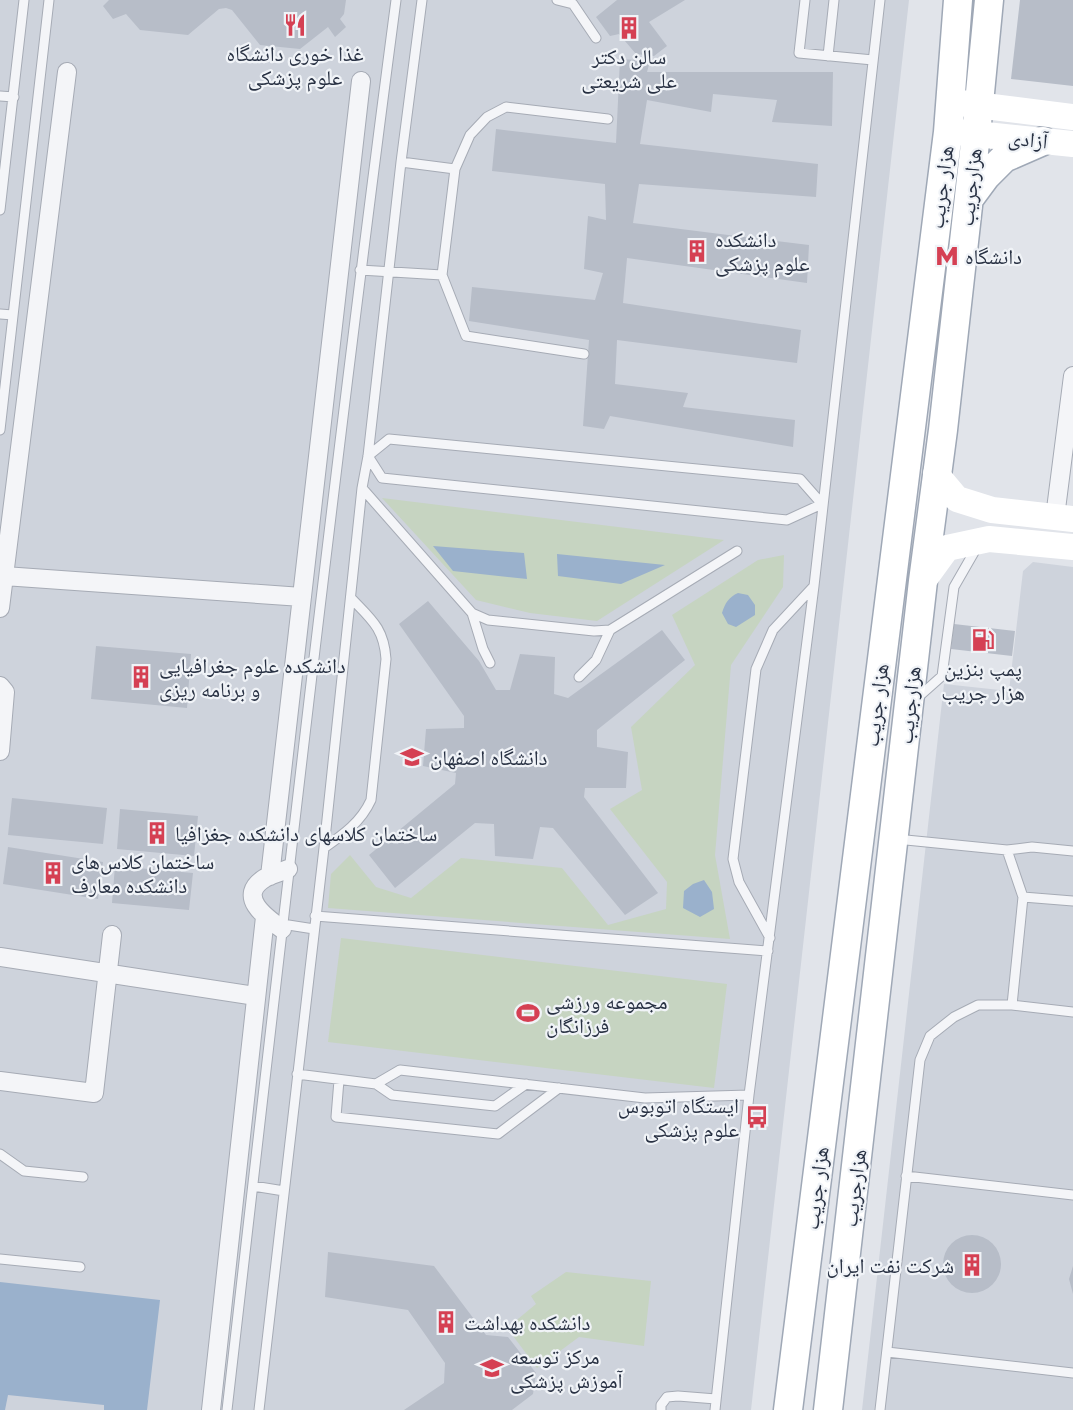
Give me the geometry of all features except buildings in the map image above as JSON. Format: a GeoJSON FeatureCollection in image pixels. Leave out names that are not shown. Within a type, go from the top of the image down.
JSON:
{"type":"FeatureCollection","features":[{"type":"Feature","properties":{"kind":"main road","name":"هزار جریب"},"geometry":{"type":"LineString","coordinates":[[788,1410],[948,132],[958,0]]}},
{"type":"Feature","properties":{"kind":"main road","name":"هزارجریب"},"geometry":{"type":"LineString","coordinates":[[828,1410],[969,199],[989,0]]}},
{"type":"Feature","properties":{"kind":"main road","name":"آزادی"},"geometry":{"type":"LineString","coordinates":[[951,103],[1073,117]]}},
{"type":"Feature","properties":{"kind":"main road","name":"آزادی"},"geometry":{"type":"LineString","coordinates":[[948,132],[1073,144]]}},
{"type":"Feature","properties":{"kind":"main road"},"geometry":{"type":"LineString","coordinates":[[969,199],[986,176],[1004,158],[1043,141]]}},
{"type":"Feature","properties":{"kind":"main road"},"geometry":{"type":"LineString","coordinates":[[936,474],[957,499],[992,510],[1064,518]]}},
{"type":"Feature","properties":{"kind":"main road"},"geometry":{"type":"LineString","coordinates":[[923,580],[947,548],[989,540],[1073,546]]}},
{"type":"Feature","properties":{"kind":"street"},"geometry":{"type":"LineString","coordinates":[[0,608],[68,72]]}},
{"type":"Feature","properties":{"kind":"street"},"geometry":{"type":"LineString","coordinates":[[270,876],[361,81]]}},
{"type":"Feature","properties":{"kind":"street"},"geometry":{"type":"LineString","coordinates":[[1064,518],[1073,376]]}},
{"type":"Feature","properties":{"kind":"street"},"geometry":{"type":"LineString","coordinates":[[4,576],[302,597]]}},
{"type":"Feature","properties":{"kind":"street"},"geometry":{"type":"LineString","coordinates":[[0,687],[5,692],[0,751]]}},
{"type":"Feature","properties":{"kind":"street"},"geometry":{"type":"LineString","coordinates":[[282,927],[265,917],[254,903],[253,893],[257,885],[270,876],[288,869]]}},
{"type":"Feature","properties":{"kind":"street"},"geometry":{"type":"LineString","coordinates":[[211,1410],[265,917]]}},
{"type":"Feature","properties":{"kind":"street"},"geometry":{"type":"LineString","coordinates":[[0,1081],[94,1093],[112,935]]}},
{"type":"Feature","properties":{"kind":"street"},"geometry":{"type":"LineString","coordinates":[[0,957],[256,996]]}},
{"type":"Feature","properties":{"kind":"lane"},"geometry":{"type":"LineString","coordinates":[[0,210],[24,0]]}},
{"type":"Feature","properties":{"kind":"lane"},"geometry":{"type":"LineString","coordinates":[[0,430],[49,0]]}},
{"type":"Feature","properties":{"kind":"lane"},"geometry":{"type":"LineString","coordinates":[[227,1410],[288,869],[360,270],[396,0]]}},
{"type":"Feature","properties":{"kind":"lane"},"geometry":{"type":"LineString","coordinates":[[259,1410],[324,848],[362,488],[368,456],[401,162],[422,0]]}},
{"type":"Feature","properties":{"kind":"lane"},"geometry":{"type":"LineString","coordinates":[[557,0],[573,4],[596,38]]}},
{"type":"Feature","properties":{"kind":"lane"},"geometry":{"type":"LineString","coordinates":[[805,0],[799,53],[873,60]]}},
{"type":"Feature","properties":{"kind":"lane"},"geometry":{"type":"LineString","coordinates":[[828,56],[834,0]]}},
{"type":"Feature","properties":{"kind":"lane"},"geometry":{"type":"LineString","coordinates":[[715,1410],[749,1095],[814,586],[880,0]]}},
{"type":"Feature","properties":{"kind":"lane"},"geometry":{"type":"LineString","coordinates":[[0,96],[14,97]]}},
{"type":"Feature","properties":{"kind":"lane"},"geometry":{"type":"LineString","coordinates":[[584,354],[466,336],[442,275],[455,169],[470,135],[487,117],[506,107],[608,118]]}},
{"type":"Feature","properties":{"kind":"lane"},"geometry":{"type":"LineString","coordinates":[[401,162],[455,169]]}},
{"type":"Feature","properties":{"kind":"lane"},"geometry":{"type":"LineString","coordinates":[[360,270],[442,275]]}},
{"type":"Feature","properties":{"kind":"lane"},"geometry":{"type":"LineString","coordinates":[[0,314],[13,315]]}},
{"type":"Feature","properties":{"kind":"lane"},"geometry":{"type":"LineString","coordinates":[[368,456],[389,439],[800,479],[822,504]]}},
{"type":"Feature","properties":{"kind":"lane"},"geometry":{"type":"LineString","coordinates":[[368,456],[382,478],[787,520],[822,504]]}},
{"type":"Feature","properties":{"kind":"lane"},"geometry":{"type":"LineString","coordinates":[[362,488],[472,613],[483,649],[490,663]]}},
{"type":"Feature","properties":{"kind":"lane"},"geometry":{"type":"LineString","coordinates":[[909,706],[942,676],[954,587],[981,541]]}},
{"type":"Feature","properties":{"kind":"lane"},"geometry":{"type":"LineString","coordinates":[[472,613],[488,620],[594,631],[610,630],[736,551]]}},
{"type":"Feature","properties":{"kind":"lane"},"geometry":{"type":"LineString","coordinates":[[770,939],[739,882],[733,859],[756,669],[773,630],[814,586]]}},
{"type":"Feature","properties":{"kind":"lane"},"geometry":{"type":"LineString","coordinates":[[324,848],[354,826],[364,815],[370,800],[384,671],[385,643],[379,628],[351,598]]}},
{"type":"Feature","properties":{"kind":"lane"},"geometry":{"type":"LineString","coordinates":[[579,677],[596,660],[610,630]]}},
{"type":"Feature","properties":{"kind":"lane"},"geometry":{"type":"LineString","coordinates":[[894,838],[1007,850],[1032,847],[1073,851]]}},
{"type":"Feature","properties":{"kind":"lane"},"geometry":{"type":"LineString","coordinates":[[1007,850],[1023,897],[1012,1005]]}},
{"type":"Feature","properties":{"kind":"lane"},"geometry":{"type":"LineString","coordinates":[[1023,897],[1073,901]]}},
{"type":"Feature","properties":{"kind":"lane"},"geometry":{"type":"LineString","coordinates":[[315,916],[768,951]]}},
{"type":"Feature","properties":{"kind":"lane"},"geometry":{"type":"LineString","coordinates":[[282,927],[314,929]]}},
{"type":"Feature","properties":{"kind":"lane"},"geometry":{"type":"LineString","coordinates":[[880,1410],[920,1060],[930,1036],[954,1017],[978,1005],[1012,1005],[1073,1012]]}},
{"type":"Feature","properties":{"kind":"lane"},"geometry":{"type":"LineString","coordinates":[[376,1084],[400,1070],[645,1098],[749,1095]]}},
{"type":"Feature","properties":{"kind":"lane"},"geometry":{"type":"LineString","coordinates":[[297,1074],[376,1084],[392,1095],[495,1106],[526,1084]]}},
{"type":"Feature","properties":{"kind":"lane"},"geometry":{"type":"LineString","coordinates":[[339,1080],[336,1116],[498,1134],[559,1088]]}},
{"type":"Feature","properties":{"kind":"lane"},"geometry":{"type":"LineString","coordinates":[[0,1155],[24,1171],[83,1177]]}},
{"type":"Feature","properties":{"kind":"lane"},"geometry":{"type":"LineString","coordinates":[[906,1176],[1073,1195]]}},
{"type":"Feature","properties":{"kind":"lane"},"geometry":{"type":"LineString","coordinates":[[253,1186],[284,1191]]}},
{"type":"Feature","properties":{"kind":"lane"},"geometry":{"type":"LineString","coordinates":[[0,1259],[80,1267]]}},
{"type":"Feature","properties":{"kind":"lane"},"geometry":{"type":"LineString","coordinates":[[887,1352],[1073,1373]]}},
{"type":"Feature","properties":{"kind":"lane"},"geometry":{"type":"LineString","coordinates":[[661,1410],[661,1404],[667,1397],[716,1399]]}},
{"type":"Feature","properties":{"kind":"shaded area","name":"دانشگاه اصفهان"},"geometry":{"type":"Polygon","coordinates":[[[0,0],[909,0],[751,1410],[0,1410],[0,0]]]}},
{"type":"Feature","properties":{"kind":"shaded area"},"geometry":{"type":"Polygon","coordinates":[[[1033,562],[1073,567],[1073,1410],[862,1410],[944,684],[1009,691],[1023,571],[1033,562]]]}},
{"type":"Feature","properties":{"kind":"green space"},"geometry":{"type":"Polygon","coordinates":[[[382,498],[724,540],[597,621],[530,613],[476,600],[382,498]]]}},
{"type":"Feature","properties":{"kind":"green space"},"geometry":{"type":"Polygon","coordinates":[[[784,555],[783,587],[731,665],[715,855],[730,939],[328,908],[331,874],[350,855],[376,887],[411,898],[461,858],[562,868],[608,925],[666,909],[667,882],[610,809],[642,790],[631,727],[695,665],[672,615],[758,560],[784,555]]]}},
{"type":"Feature","properties":{"kind":"green space","name":"مجموعه ورزشی فرزانگان"},"geometry":{"type":"Polygon","coordinates":[[[341,938],[727,984],[714,1088],[328,1042],[341,938]]]}},
{"type":"Feature","properties":{"kind":"green space"},"geometry":{"type":"Polygon","coordinates":[[[566,1272],[651,1281],[644,1346],[579,1337],[537,1368],[507,1328],[536,1304],[531,1296],[566,1272]]]}},
{"type":"Feature","properties":{"kind":"water"},"geometry":{"type":"Polygon","coordinates":[[[433,546],[524,553],[527,579],[453,571],[433,546]]]}},
{"type":"Feature","properties":{"kind":"water"},"geometry":{"type":"Polygon","coordinates":[[[557,554],[665,565],[621,584],[558,576],[557,554]]]}},
{"type":"Feature","properties":{"kind":"water"},"geometry":{"type":"Polygon","coordinates":[[[738,593],[748,595],[755,605],[755,615],[736,627],[728,624],[722,613],[724,606],[732,596],[738,593]]]}},
{"type":"Feature","properties":{"kind":"water"},"geometry":{"type":"Polygon","coordinates":[[[704,880],[712,892],[714,909],[700,917],[683,908],[684,891],[704,880]]]}},
{"type":"Feature","properties":{"kind":"water"},"geometry":{"type":"Polygon","coordinates":[[[0,1282],[160,1300],[147,1410],[104,1410],[104,1405],[8,1395],[5,1410],[0,1410],[0,1282]]]}},
{"type":"Feature","properties":{"kind":"place","name":"غذا خوری دانشگاه علوم پزشکی"},"geometry":{"type":"Point","coordinates":[295,25]}},
{"type":"Feature","properties":{"kind":"place","name":"سالن دکتر علی شریعتی"},"geometry":{"type":"Point","coordinates":[629,28]}},
{"type":"Feature","properties":{"kind":"place","name":"دانشکده علوم پزشکی"},"geometry":{"type":"Point","coordinates":[697,251]}},
{"type":"Feature","properties":{"kind":"place","name":"دانشگاه"},"geometry":{"type":"Point","coordinates":[947,256]}},
{"type":"Feature","properties":{"kind":"place","name":"پمپ بنزین هزار جریب"},"geometry":{"type":"Point","coordinates":[983,640]}},
{"type":"Feature","properties":{"kind":"place","name":"دانشکده علوم جغرافیایی و برنامه ریزی"},"geometry":{"type":"Point","coordinates":[141,677]}},
{"type":"Feature","properties":{"kind":"place","name":"دانشگاه اصفهان"},"geometry":{"type":"Point","coordinates":[412,757]}},
{"type":"Feature","properties":{"kind":"place","name":"ساختمان کلاسهای دانشکده جغزافیا"},"geometry":{"type":"Point","coordinates":[157,833]}},
{"type":"Feature","properties":{"kind":"place","name":"ساختمان کلاس‌های دانشکده معارف"},"geometry":{"type":"Point","coordinates":[53,873]}},
{"type":"Feature","properties":{"kind":"place","name":"مجموعه ورزشی فرزانگان"},"geometry":{"type":"Point","coordinates":[528,1013]}},
{"type":"Feature","properties":{"kind":"place","name":"ایستگاه اتوبوس علوم پزشکی"},"geometry":{"type":"Point","coordinates":[757,1117]}},
{"type":"Feature","properties":{"kind":"place","name":"شرکت نفت ایران"},"geometry":{"type":"Point","coordinates":[972,1265]}},
{"type":"Feature","properties":{"kind":"place","name":"دانشکده بهداشت"},"geometry":{"type":"Point","coordinates":[446,1322]}},
{"type":"Feature","properties":{"kind":"place","name":"مرکز توسعه آموزش پزشکی"},"geometry":{"type":"Point","coordinates":[492,1368]}}]}
